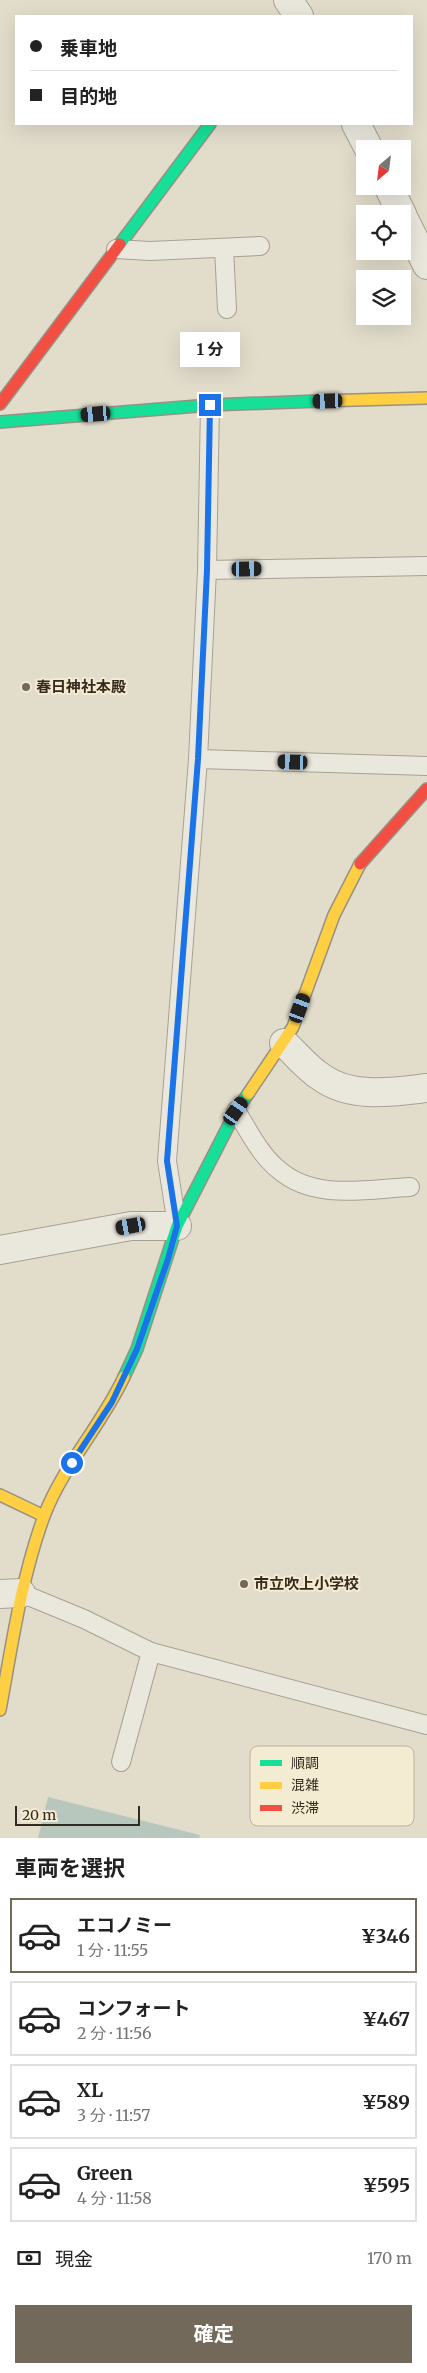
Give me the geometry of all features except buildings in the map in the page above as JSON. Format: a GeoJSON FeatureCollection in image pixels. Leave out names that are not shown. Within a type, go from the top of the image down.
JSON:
{"type":"FeatureCollection","features":[{"type":"Feature","properties":{"kind":"street"},"geometry":{"type":"LineString","coordinates":[[0,404],[209,125]]}},
{"type":"Feature","properties":{"kind":"street"},"geometry":{"type":"LineString","coordinates":[[357,125],[364,140]]}},
{"type":"Feature","properties":{"kind":"street"},"geometry":{"type":"LineString","coordinates":[[411,233],[427,266]]}},
{"type":"Feature","properties":{"kind":"street"},"geometry":{"type":"LineString","coordinates":[[0,422],[210,405],[427,398]]}},
{"type":"Feature","properties":{"kind":"street"},"geometry":{"type":"LineString","coordinates":[[0,1710],[10,1593],[62,1478],[112,1402],[137,1349],[177,1226],[236,1111],[284,1043],[292,1027],[334,915],[356,869],[427,789]]}},
{"type":"Feature","properties":{"kind":"street"},"geometry":{"type":"LineString","coordinates":[[284,1043],[320,1077],[337,1087],[364,1092],[427,1088]]}},
{"type":"Feature","properties":{"kind":"street"},"geometry":{"type":"LineString","coordinates":[[0,1250],[131,1226],[177,1226]]}},
{"type":"Feature","properties":{"kind":"street"},"geometry":{"type":"LineString","coordinates":[[0,1495],[44,1516]]}},
{"type":"Feature","properties":{"kind":"lane"},"geometry":{"type":"LineString","coordinates":[[116,249],[150,251],[260,246]]}},
{"type":"Feature","properties":{"kind":"lane"},"geometry":{"type":"LineString","coordinates":[[224,248],[227,309]]}},
{"type":"Feature","properties":{"kind":"lane"},"geometry":{"type":"LineString","coordinates":[[177,1226],[167,1161],[198,759],[207,570],[210,405]]}},
{"type":"Feature","properties":{"kind":"lane"},"geometry":{"type":"LineString","coordinates":[[207,570],[427,566]]}},
{"type":"Feature","properties":{"kind":"lane"},"geometry":{"type":"LineString","coordinates":[[198,759],[427,766]]}},
{"type":"Feature","properties":{"kind":"lane"},"geometry":{"type":"LineString","coordinates":[[236,1111],[263,1153],[280,1171],[306,1185],[326,1191],[410,1187]]}},
{"type":"Feature","properties":{"kind":"lane"},"geometry":{"type":"LineString","coordinates":[[10,1593],[84,1619],[151,1652],[427,1725]]}},
{"type":"Feature","properties":{"kind":"lane"},"geometry":{"type":"LineString","coordinates":[[121,1762],[151,1652]]}},
{"type":"Feature","properties":{"kind":"shaded area"},"geometry":{"type":"Polygon","coordinates":[[[48,1797],[200,1835],[199,1838],[38,1838],[48,1797]]]}},
{"type":"Feature","properties":{"kind":"traffic: fast"},"geometry":{"type":"LineString","coordinates":[[120,244],[209,125]]}},
{"type":"Feature","properties":{"kind":"traffic: fast"},"geometry":{"type":"LineString","coordinates":[[0,422],[210,405],[319,401]]}},
{"type":"Feature","properties":{"kind":"traffic: fast"},"geometry":{"type":"LineString","coordinates":[[124,1377],[137,1349],[177,1226],[236,1111],[248,1094]]}},
{"type":"Feature","properties":{"kind":"traffic: slow"},"geometry":{"type":"LineString","coordinates":[[319,401],[427,398]]}},
{"type":"Feature","properties":{"kind":"traffic: slow"},"geometry":{"type":"LineString","coordinates":[[248,1094],[293,1027],[334,915],[360,864]]}},
{"type":"Feature","properties":{"kind":"traffic: slow"},"geometry":{"type":"LineString","coordinates":[[0,1710],[23,1588],[44,1516],[61,1480],[115,1395],[124,1377]]}},
{"type":"Feature","properties":{"kind":"traffic: slow"},"geometry":{"type":"LineString","coordinates":[[0,1495],[44,1516]]}},
{"type":"Feature","properties":{"kind":"traffic: jam"},"geometry":{"type":"LineString","coordinates":[[0,404],[120,244]]}},
{"type":"Feature","properties":{"kind":"traffic: jam"},"geometry":{"type":"LineString","coordinates":[[360,864],[427,789]]}},
{"type":"Feature","properties":{"kind":"place","name":"春日神社本殿"},"geometry":{"type":"Point","coordinates":[26,687]}},
{"type":"Feature","properties":{"kind":"place","name":"市立吹上小学校"},"geometry":{"type":"Point","coordinates":[244,1584]}},
{"type":"Feature","properties":{"kind":"route"},"geometry":{"type":"LineString","coordinates":[[72,1463],[112,1402],[137,1349],[168,1259],[177,1226],[167,1161],[198,759],[207,570],[210,405]]}}]}
